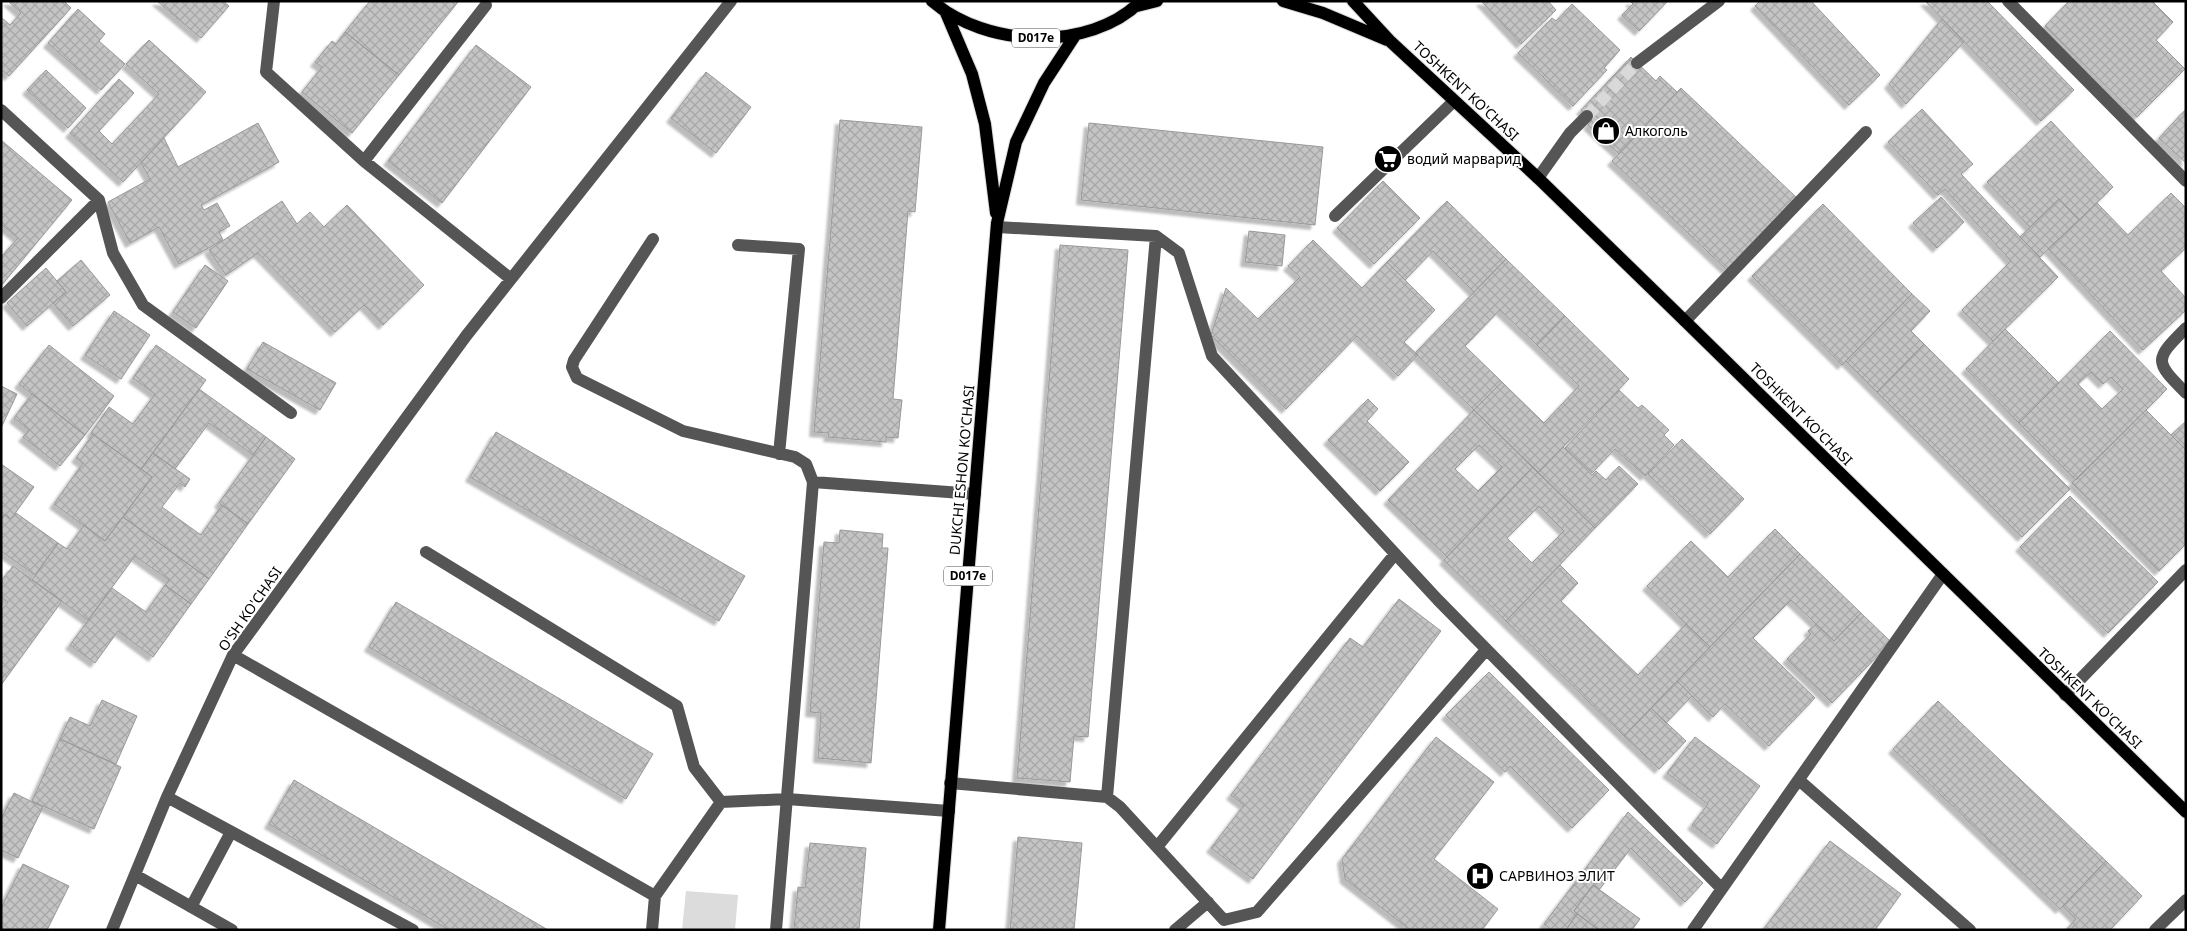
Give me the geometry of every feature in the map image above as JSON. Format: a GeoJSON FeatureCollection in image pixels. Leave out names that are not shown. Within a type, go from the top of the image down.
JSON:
{"type":"FeatureCollection","features":[{"type":"Feature","properties":{"kind":"main road","name":"D017e"},"geometry":{"type":"LineString","coordinates":[[932,1],[946,14],[987,32],[1032,39],[1076,34],[1108,23],[1139,4]]}},
{"type":"Feature","properties":{"kind":"main road"},"geometry":{"type":"LineString","coordinates":[[1139,4],[1157,1]]}},
{"type":"Feature","properties":{"kind":"main road"},"geometry":{"type":"LineString","coordinates":[[1283,1],[1323,13],[1392,42]]}},
{"type":"Feature","properties":{"kind":"main road","name":"TOSHKENT KO'CHASI"},"geometry":{"type":"LineString","coordinates":[[1353,1],[1392,42],[1538,178],[1685,321],[2065,695],[2184,806]]}},
{"type":"Feature","properties":{"kind":"main road","name":"D017e"},"geometry":{"type":"LineString","coordinates":[[946,14],[972,74],[985,124],[997,225]]}},
{"type":"Feature","properties":{"kind":"main road","name":"D017e"},"geometry":{"type":"LineString","coordinates":[[997,225],[1016,142],[1044,83],[1076,34]]}},
{"type":"Feature","properties":{"kind":"main road","name":"DUKCHI ESHON KO'CHASI"},"geometry":{"type":"LineString","coordinates":[[939,930],[997,225]]}},
{"type":"Feature","properties":{"kind":"street"},"geometry":{"type":"LineString","coordinates":[[274,1],[266,72],[364,161],[511,279]]}},
{"type":"Feature","properties":{"kind":"street","name":"O'SH KO'CHASI"},"geometry":{"type":"LineString","coordinates":[[112,930],[167,797],[233,655],[466,336],[731,1]]}},
{"type":"Feature","properties":{"kind":"street"},"geometry":{"type":"LineString","coordinates":[[1637,63],[1719,1]]}},
{"type":"Feature","properties":{"kind":"street"},"geometry":{"type":"LineString","coordinates":[[2008,1],[2186,181]]}},
{"type":"Feature","properties":{"kind":"street"},"geometry":{"type":"LineString","coordinates":[[364,161],[486,5]]}},
{"type":"Feature","properties":{"kind":"street"},"geometry":{"type":"LineString","coordinates":[[1335,216],[1454,101]]}},
{"type":"Feature","properties":{"kind":"street"},"geometry":{"type":"LineString","coordinates":[[1,110],[99,200],[113,253],[143,305],[291,413]]}},
{"type":"Feature","properties":{"kind":"street"},"geometry":{"type":"LineString","coordinates":[[1538,178],[1570,133],[1588,116]]}},
{"type":"Feature","properties":{"kind":"street"},"geometry":{"type":"LineString","coordinates":[[1685,321],[1866,132]]}},
{"type":"Feature","properties":{"kind":"street"},"geometry":{"type":"LineString","coordinates":[[1,298],[99,200]]}},
{"type":"Feature","properties":{"kind":"street"},"geometry":{"type":"LineString","coordinates":[[997,225],[1156,236],[1179,253],[1212,356],[1486,650],[1722,889]]}},
{"type":"Feature","properties":{"kind":"street"},"geometry":{"type":"LineString","coordinates":[[1107,796],[1156,236]]}},
{"type":"Feature","properties":{"kind":"street"},"geometry":{"type":"LineString","coordinates":[[654,238],[574,360],[572,368],[577,378],[683,431],[795,457],[806,464],[813,482],[776,930]]}},
{"type":"Feature","properties":{"kind":"street"},"geometry":{"type":"LineString","coordinates":[[738,245],[799,249],[779,454]]}},
{"type":"Feature","properties":{"kind":"street"},"geometry":{"type":"LineString","coordinates":[[2186,328],[2161,355],[2161,362],[2168,375],[2186,393]]}},
{"type":"Feature","properties":{"kind":"street"},"geometry":{"type":"LineString","coordinates":[[813,482],[975,494]]}},
{"type":"Feature","properties":{"kind":"street"},"geometry":{"type":"LineString","coordinates":[[426,552],[677,706],[694,766],[721,802]]}},
{"type":"Feature","properties":{"kind":"street"},"geometry":{"type":"LineString","coordinates":[[1157,847],[1395,554]]}},
{"type":"Feature","properties":{"kind":"street"},"geometry":{"type":"LineString","coordinates":[[2065,695],[2186,570]]}},
{"type":"Feature","properties":{"kind":"street"},"geometry":{"type":"LineString","coordinates":[[1693,930],[1800,781],[1943,574]]}},
{"type":"Feature","properties":{"kind":"street"},"geometry":{"type":"LineString","coordinates":[[950,783],[1107,796],[1120,807],[1224,920],[1257,912],[1486,650]]}},
{"type":"Feature","properties":{"kind":"street"},"geometry":{"type":"LineString","coordinates":[[233,655],[655,896]]}},
{"type":"Feature","properties":{"kind":"street"},"geometry":{"type":"LineString","coordinates":[[1800,781],[1970,930]]}},
{"type":"Feature","properties":{"kind":"street"},"geometry":{"type":"LineString","coordinates":[[167,797],[413,930]]}},
{"type":"Feature","properties":{"kind":"street"},"geometry":{"type":"LineString","coordinates":[[721,802],[787,799],[948,811]]}},
{"type":"Feature","properties":{"kind":"street"},"geometry":{"type":"LineString","coordinates":[[652,930],[655,896],[721,802]]}},
{"type":"Feature","properties":{"kind":"street"},"geometry":{"type":"LineString","coordinates":[[191,907],[231,832]]}},
{"type":"Feature","properties":{"kind":"street"},"geometry":{"type":"LineString","coordinates":[[135,875],[232,930]]}},
{"type":"Feature","properties":{"kind":"street"},"geometry":{"type":"LineString","coordinates":[[2155,930],[2186,900]]}},
{"type":"Feature","properties":{"kind":"street"},"geometry":{"type":"LineString","coordinates":[[1175,930],[1208,902]]}},
{"type":"Feature","properties":{"kind":"shaded area"},"geometry":{"type":"Polygon","coordinates":[[[686,891],[738,895],[735,930],[682,930],[686,891]]]}},
{"type":"Feature","properties":{"kind":"building"},"geometry":{"type":"Polygon","coordinates":[[[8,1],[64,1],[71,8],[9,76],[1,69],[1,17],[10,25],[21,13],[8,1]]]}},
{"type":"Feature","properties":{"kind":"building"},"geometry":{"type":"Polygon","coordinates":[[[157,1],[223,1],[229,6],[201,38],[157,1]]]}},
{"type":"Feature","properties":{"kind":"building"},"geometry":{"type":"Polygon","coordinates":[[[370,1],[458,2],[399,75],[345,32],[370,1]]]}},
{"type":"Feature","properties":{"kind":"building"},"geometry":{"type":"Polygon","coordinates":[[[1481,1],[1548,1],[1556,10],[1521,44],[1481,1]]]}},
{"type":"Feature","properties":{"kind":"building"},"geometry":{"type":"Polygon","coordinates":[[[1630,1],[1668,1],[1639,31],[1622,15],[1633,4],[1630,1]]]}},
{"type":"Feature","properties":{"kind":"building"},"geometry":{"type":"Polygon","coordinates":[[[1760,1],[1811,1],[1880,75],[1849,105],[1755,6],[1760,1]]]}},
{"type":"Feature","properties":{"kind":"building"},"geometry":{"type":"Polygon","coordinates":[[[1925,1],[1987,1],[2074,90],[2041,121],[1925,1]]]}},
{"type":"Feature","properties":{"kind":"building"},"geometry":{"type":"Polygon","coordinates":[[[2069,1],[2117,1],[2119,4],[2121,1],[2152,1],[2173,22],[2156,40],[2185,69],[2137,117],[2045,26],[2069,1]]]}},
{"type":"Feature","properties":{"kind":"building"},"geometry":{"type":"Polygon","coordinates":[[[1572,4],[1620,50],[1604,68],[1607,70],[1573,106],[1518,53],[1552,18],[1556,21],[1572,4]]]}},
{"type":"Feature","properties":{"kind":"building"},"geometry":{"type":"Polygon","coordinates":[[[78,9],[105,34],[99,41],[125,64],[101,90],[48,43],[78,9]]]}},
{"type":"Feature","properties":{"kind":"building"},"geometry":{"type":"Polygon","coordinates":[[[1942,19],[1964,42],[1906,104],[1889,84],[1942,19]]]}},
{"type":"Feature","properties":{"kind":"building"},"geometry":{"type":"Polygon","coordinates":[[[345,32],[399,75],[352,133],[302,92],[322,67],[315,62],[332,41],[336,44],[345,32]]]}},
{"type":"Feature","properties":{"kind":"building"},"geometry":{"type":"Polygon","coordinates":[[[149,40],[206,92],[123,182],[70,133],[119,79],[134,93],[99,131],[112,144],[159,94],[126,64],[149,40]]]}},
{"type":"Feature","properties":{"kind":"building"},"geometry":{"type":"Polygon","coordinates":[[[476,45],[531,87],[442,203],[388,161],[476,45]]]}},
{"type":"Feature","properties":{"kind":"building"},"geometry":{"type":"Polygon","coordinates":[[[1631,57],[1656,81],[1660,76],[1677,92],[1619,154],[1588,125],[1592,120],[1581,110],[1631,57]]]}},
{"type":"Feature","properties":{"kind":"building"},"geometry":{"type":"Polygon","coordinates":[[[46,70],[86,108],[68,128],[27,90],[46,70]]]}},
{"type":"Feature","properties":{"kind":"building"},"geometry":{"type":"Polygon","coordinates":[[[706,72],[751,107],[716,153],[671,118],[706,72]]]}},
{"type":"Feature","properties":{"kind":"building"},"geometry":{"type":"Polygon","coordinates":[[[1681,88],[1796,197],[1727,270],[1612,161],[1681,88]]]}},
{"type":"Feature","properties":{"kind":"building"},"geometry":{"type":"Polygon","coordinates":[[[1922,109],[1973,164],[1961,174],[2058,277],[1993,341],[1962,310],[2011,261],[1945,189],[1938,195],[1888,142],[1922,109]]]}},
{"type":"Feature","properties":{"kind":"building"},"geometry":{"type":"Polygon","coordinates":[[[2186,109],[2186,163],[2159,138],[2186,109]]]}},
{"type":"Feature","properties":{"kind":"building"},"geometry":{"type":"Polygon","coordinates":[[[840,120],[922,127],[915,212],[908,211],[893,399],[902,400],[898,438],[886,437],[886,442],[828,437],[829,433],[814,432],[840,120]]]}},
{"type":"Feature","properties":{"kind":"building"},"geometry":{"type":"Polygon","coordinates":[[[2051,121],[2113,187],[2079,220],[2059,199],[2030,227],[1987,182],[2051,121]]]}},
{"type":"Feature","properties":{"kind":"building"},"geometry":{"type":"Polygon","coordinates":[[[258,123],[279,162],[201,205],[204,210],[217,203],[230,226],[219,232],[223,240],[179,264],[159,227],[130,243],[108,202],[150,179],[141,163],[164,138],[178,167],[258,123]]]}},
{"type":"Feature","properties":{"kind":"building"},"geometry":{"type":"Polygon","coordinates":[[[1089,123],[1323,147],[1315,225],[1081,200],[1089,123]]]}},
{"type":"Feature","properties":{"kind":"building"},"geometry":{"type":"Polygon","coordinates":[[[1,140],[72,200],[1,286],[1,257],[18,238],[1,224],[1,140]]]}},
{"type":"Feature","properties":{"kind":"building"},"geometry":{"type":"Polygon","coordinates":[[[1383,181],[1420,218],[1374,264],[1337,228],[1383,181]]]}},
{"type":"Feature","properties":{"kind":"building"},"geometry":{"type":"Polygon","coordinates":[[[2171,193],[2186,208],[2186,248],[2161,271],[2186,298],[2186,310],[2143,350],[2048,249],[2097,203],[2128,235],[2171,193]]]}},
{"type":"Feature","properties":{"kind":"building"},"geometry":{"type":"Polygon","coordinates":[[[1941,197],[1964,222],[1937,248],[1913,223],[1941,197]]]}},
{"type":"Feature","properties":{"kind":"building"},"geometry":{"type":"Polygon","coordinates":[[[2059,199],[2079,220],[2040,257],[2020,237],[2059,199]]]}},
{"type":"Feature","properties":{"kind":"building"},"geometry":{"type":"Polygon","coordinates":[[[282,201],[297,224],[310,212],[324,227],[347,205],[424,285],[383,325],[364,305],[335,332],[258,253],[226,275],[209,250],[282,201]]]}},
{"type":"Feature","properties":{"kind":"building"},"geometry":{"type":"Polygon","coordinates":[[[1447,201],[1506,259],[1474,292],[1433,251],[1405,280],[1387,262],[1447,201]]]}},
{"type":"Feature","properties":{"kind":"building"},"geometry":{"type":"Polygon","coordinates":[[[1823,204],[1912,294],[1842,365],[1752,276],[1823,204]]]}},
{"type":"Feature","properties":{"kind":"building"},"geometry":{"type":"Polygon","coordinates":[[[1249,231],[1285,235],[1282,266],[1245,262],[1249,231]]]}},
{"type":"Feature","properties":{"kind":"building"},"geometry":{"type":"Polygon","coordinates":[[[1313,240],[1362,288],[1387,262],[1435,310],[1404,342],[1418,355],[1398,376],[1357,336],[1286,409],[1211,335],[1226,288],[1258,319],[1300,277],[1288,266],[1313,240]]]}},
{"type":"Feature","properties":{"kind":"building"},"geometry":{"type":"Polygon","coordinates":[[[1060,245],[1128,250],[1088,737],[1074,736],[1070,782],[1017,778],[1060,245]]]}},
{"type":"Feature","properties":{"kind":"building"},"geometry":{"type":"Polygon","coordinates":[[[1506,259],[1565,316],[1537,345],[1500,310],[1465,346],[1502,382],[1474,410],[1415,353],[1506,259]]]}},
{"type":"Feature","properties":{"kind":"building"},"geometry":{"type":"Polygon","coordinates":[[[81,260],[110,295],[73,326],[53,303],[66,292],[57,281],[81,260]]]}},
{"type":"Feature","properties":{"kind":"building"},"geometry":{"type":"Polygon","coordinates":[[[205,265],[228,281],[196,328],[173,312],[205,265]]]}},
{"type":"Feature","properties":{"kind":"building"},"geometry":{"type":"Polygon","coordinates":[[[46,268],[66,292],[27,326],[7,303],[46,268]]]}},
{"type":"Feature","properties":{"kind":"building"},"geometry":{"type":"Polygon","coordinates":[[[1912,294],[1930,311],[1911,331],[1924,344],[1877,392],[1846,361],[1912,294]]]}},
{"type":"Feature","properties":{"kind":"building"},"geometry":{"type":"Polygon","coordinates":[[[114,311],[150,335],[121,379],[85,355],[114,311]]]}},
{"type":"Feature","properties":{"kind":"building"},"geometry":{"type":"Polygon","coordinates":[[[1565,316],[1629,379],[1538,473],[1474,410],[1502,382],[1544,423],[1579,386],[1537,345],[1565,316]]]}},
{"type":"Feature","properties":{"kind":"building"},"geometry":{"type":"Polygon","coordinates":[[[2005,329],[2059,383],[2019,423],[1966,369],[2005,329]]]}},
{"type":"Feature","properties":{"kind":"building"},"geometry":{"type":"Polygon","coordinates":[[[2110,331],[2167,389],[2076,480],[2019,423],[2110,331]],[[2091,372],[2078,384],[2102,409],[2123,389],[2111,377],[2103,384],[2091,372]]]}},
{"type":"Feature","properties":{"kind":"building"},"geometry":{"type":"Polygon","coordinates":[[[263,342],[336,383],[320,410],[247,369],[263,342]]]}},
{"type":"Feature","properties":{"kind":"building"},"geometry":{"type":"Polygon","coordinates":[[[1924,344],[2070,489],[2022,537],[1877,392],[1924,344]]]}},
{"type":"Feature","properties":{"kind":"building"},"geometry":{"type":"Polygon","coordinates":[[[49,345],[114,396],[85,435],[19,384],[49,345]]]}},
{"type":"Feature","properties":{"kind":"building"},"geometry":{"type":"Polygon","coordinates":[[[156,345],[206,380],[141,469],[91,433],[109,407],[133,424],[155,394],[133,378],[156,345]]]}},
{"type":"Feature","properties":{"kind":"building"},"geometry":{"type":"Polygon","coordinates":[[[1,386],[17,394],[1,428],[1,386]]]}},
{"type":"Feature","properties":{"kind":"building"},"geometry":{"type":"Polygon","coordinates":[[[199,389],[266,437],[253,455],[209,423],[175,469],[153,453],[199,389]]]}},
{"type":"Feature","properties":{"kind":"building"},"geometry":{"type":"Polygon","coordinates":[[[1619,390],[1638,408],[1642,405],[1669,430],[1664,435],[1674,445],[1645,476],[1615,449],[1592,473],[1565,448],[1619,390]]]}},
{"type":"Feature","properties":{"kind":"building"},"geometry":{"type":"Polygon","coordinates":[[[32,394],[85,435],[60,466],[23,437],[29,430],[14,418],[32,394]]]}},
{"type":"Feature","properties":{"kind":"building"},"geometry":{"type":"Polygon","coordinates":[[[1368,399],[1378,409],[1367,421],[1409,462],[1380,491],[1328,440],[1368,399]]]}},
{"type":"Feature","properties":{"kind":"building"},"geometry":{"type":"Polygon","coordinates":[[[1474,410],[1533,467],[1447,557],[1388,500],[1474,410]],[[1479,445],[1455,469],[1478,491],[1502,467],[1479,445]]]}},
{"type":"Feature","properties":{"kind":"building"},"geometry":{"type":"Polygon","coordinates":[[[2146,410],[2186,450],[2186,544],[2159,571],[2072,483],[2146,410]]]}},
{"type":"Feature","properties":{"kind":"building"},"geometry":{"type":"Polygon","coordinates":[[[2186,421],[2186,450],[2171,435],[2186,421]]]}},
{"type":"Feature","properties":{"kind":"building"},"geometry":{"type":"Polygon","coordinates":[[[496,432],[745,576],[719,621],[470,477],[496,432]]]}},
{"type":"Feature","properties":{"kind":"building"},"geometry":{"type":"Polygon","coordinates":[[[93,434],[152,477],[105,541],[54,504],[83,463],[76,458],[93,434]]]}},
{"type":"Feature","properties":{"kind":"building"},"geometry":{"type":"Polygon","coordinates":[[[266,437],[295,459],[248,524],[219,503],[266,437]]]}},
{"type":"Feature","properties":{"kind":"building"},"geometry":{"type":"Polygon","coordinates":[[[1682,439],[1744,499],[1710,534],[1648,474],[1682,439]]]}},
{"type":"Feature","properties":{"kind":"building"},"geometry":{"type":"Polygon","coordinates":[[[1563,447],[1592,475],[1596,471],[1606,480],[1619,466],[1638,484],[1595,528],[1538,473],[1563,447]]]}},
{"type":"Feature","properties":{"kind":"building"},"geometry":{"type":"Polygon","coordinates":[[[153,453],[190,479],[185,487],[180,483],[162,507],[201,535],[222,505],[248,524],[209,579],[123,517],[152,477],[141,469],[153,453]]]}},
{"type":"Feature","properties":{"kind":"building"},"geometry":{"type":"Polygon","coordinates":[[[1,464],[34,487],[11,519],[5,514],[1,520],[1,464]]]}},
{"type":"Feature","properties":{"kind":"building"},"geometry":{"type":"Polygon","coordinates":[[[1533,467],[1595,528],[1506,621],[1444,560],[1533,467]],[[1539,506],[1507,538],[1532,563],[1564,531],[1539,506]]]}},
{"type":"Feature","properties":{"kind":"building"},"geometry":{"type":"Polygon","coordinates":[[[2070,496],[2158,582],[2108,633],[2020,547],[2070,496]]]}},
{"type":"Feature","properties":{"kind":"building"},"geometry":{"type":"Polygon","coordinates":[[[16,513],[58,543],[35,575],[1,551],[1,520],[5,514],[11,519],[16,513]]]}},
{"type":"Feature","properties":{"kind":"building"},"geometry":{"type":"Polygon","coordinates":[[[123,517],[209,579],[191,604],[165,585],[169,580],[135,556],[88,620],[32,580],[58,543],[67,549],[84,525],[105,541],[123,517]]]}},
{"type":"Feature","properties":{"kind":"building"},"geometry":{"type":"Polygon","coordinates":[[[1775,529],[1800,554],[1710,647],[1647,586],[1691,541],[1728,577],[1775,529]]]}},
{"type":"Feature","properties":{"kind":"building"},"geometry":{"type":"Polygon","coordinates":[[[840,530],[883,534],[882,548],[888,548],[871,763],[818,758],[821,713],[810,712],[824,542],[839,543],[840,530]]]}},
{"type":"Feature","properties":{"kind":"building"},"geometry":{"type":"Polygon","coordinates":[[[1800,554],[1861,613],[1834,641],[1791,600],[1753,638],[1815,698],[1769,746],[1725,704],[1713,717],[1677,681],[1800,554]]]}},
{"type":"Feature","properties":{"kind":"building"},"geometry":{"type":"Polygon","coordinates":[[[1560,565],[1578,583],[1561,601],[1638,675],[1686,624],[1710,647],[1624,736],[1506,621],[1560,565]]]}},
{"type":"Feature","properties":{"kind":"building"},"geometry":{"type":"Polygon","coordinates":[[[13,566],[62,601],[1,685],[1,611],[8,602],[1,597],[1,581],[13,566]]]}},
{"type":"Feature","properties":{"kind":"building"},"geometry":{"type":"Polygon","coordinates":[[[165,585],[191,604],[153,657],[118,631],[95,663],[70,645],[112,588],[146,612],[165,585]]]}},
{"type":"Feature","properties":{"kind":"building"},"geometry":{"type":"Polygon","coordinates":[[[1399,599],[1441,631],[1253,879],[1211,848],[1244,805],[1231,795],[1350,638],[1363,647],[1399,599]]]}},
{"type":"Feature","properties":{"kind":"building"},"geometry":{"type":"Polygon","coordinates":[[[396,602],[653,754],[626,799],[369,647],[396,602]]]}},
{"type":"Feature","properties":{"kind":"building"},"geometry":{"type":"Polygon","coordinates":[[[1861,613],[1891,642],[1832,703],[1787,659],[1811,634],[1808,631],[1816,624],[1834,641],[1861,613]]]}},
{"type":"Feature","properties":{"kind":"building"},"geometry":{"type":"Polygon","coordinates":[[[1489,672],[1609,790],[1572,828],[1510,766],[1505,772],[1446,715],[1489,672]]]}},
{"type":"Feature","properties":{"kind":"building"},"geometry":{"type":"Polygon","coordinates":[[[1677,681],[1692,696],[1666,723],[1651,708],[1677,681]]]}},
{"type":"Feature","properties":{"kind":"building"},"geometry":{"type":"Polygon","coordinates":[[[102,700],[137,716],[116,764],[60,739],[70,717],[90,726],[102,700]]]}},
{"type":"Feature","properties":{"kind":"building"},"geometry":{"type":"Polygon","coordinates":[[[1938,701],[2106,861],[2060,909],[1893,749],[1938,701]]]}},
{"type":"Feature","properties":{"kind":"building"},"geometry":{"type":"Polygon","coordinates":[[[1651,708],[1686,741],[1659,769],[1624,736],[1651,708]]]}},
{"type":"Feature","properties":{"kind":"building"},"geometry":{"type":"Polygon","coordinates":[[[1436,737],[1494,782],[1434,859],[1498,909],[1482,930],[1410,930],[1345,879],[1342,859],[1436,737]]]}},
{"type":"Feature","properties":{"kind":"building"},"geometry":{"type":"Polygon","coordinates":[[[1695,737],[1760,786],[1717,844],[1692,825],[1708,804],[1667,773],[1695,737]]]}},
{"type":"Feature","properties":{"kind":"building"},"geometry":{"type":"Polygon","coordinates":[[[60,739],[121,767],[94,829],[32,801],[60,739]]]}},
{"type":"Feature","properties":{"kind":"building"},"geometry":{"type":"Polygon","coordinates":[[[294,780],[548,930],[449,930],[269,824],[294,780]]]}},
{"type":"Feature","properties":{"kind":"building"},"geometry":{"type":"Polygon","coordinates":[[[14,793],[43,807],[18,858],[1,850],[1,819],[14,793]]]}},
{"type":"Feature","properties":{"kind":"building"},"geometry":{"type":"Polygon","coordinates":[[[1628,812],[1703,883],[1685,902],[1631,848],[1599,890],[1593,885],[1574,911],[1577,914],[1566,930],[1552,930],[1544,924],[1628,812]]]}},
{"type":"Feature","properties":{"kind":"building"},"geometry":{"type":"Polygon","coordinates":[[[1018,837],[1082,843],[1074,930],[1010,930],[1018,837]]]}},
{"type":"Feature","properties":{"kind":"building"},"geometry":{"type":"Polygon","coordinates":[[[1830,841],[1901,894],[1875,930],[1763,930],[1830,841]]]}},
{"type":"Feature","properties":{"kind":"building"},"geometry":{"type":"Polygon","coordinates":[[[810,843],[866,848],[859,930],[794,930],[798,887],[805,888],[810,843]]]}},
{"type":"Feature","properties":{"kind":"building"},"geometry":{"type":"Polygon","coordinates":[[[2106,861],[2142,896],[2110,930],[2066,930],[2076,919],[2063,906],[2106,861]]]}},
{"type":"Feature","properties":{"kind":"building"},"geometry":{"type":"Polygon","coordinates":[[[23,864],[69,886],[47,930],[1,930],[1,908],[23,864]]]}},
{"type":"Feature","properties":{"kind":"building"},"geometry":{"type":"Polygon","coordinates":[[[1593,885],[1640,919],[1632,930],[1599,930],[1574,911],[1593,885]]]}},
{"type":"Feature","properties":{"kind":"building"},"geometry":{"type":"Polygon","coordinates":[[[1577,914],[1599,930],[1566,930],[1577,914]]]}},
{"type":"Feature","properties":{"kind":"tunnel"},"geometry":{"type":"LineString","coordinates":[[1587,116],[1637,63]]}},
{"type":"Feature","properties":{"kind":"place","name":"Алкоголь"},"geometry":{"type":"Point","coordinates":[1606,131]}},
{"type":"Feature","properties":{"kind":"place","name":"водий марварид"},"geometry":{"type":"Point","coordinates":[1388,159]}},
{"type":"Feature","properties":{"kind":"place","name":"САРВИНОЗ ЭЛИТ"},"geometry":{"type":"Point","coordinates":[1480,876]}}]}
